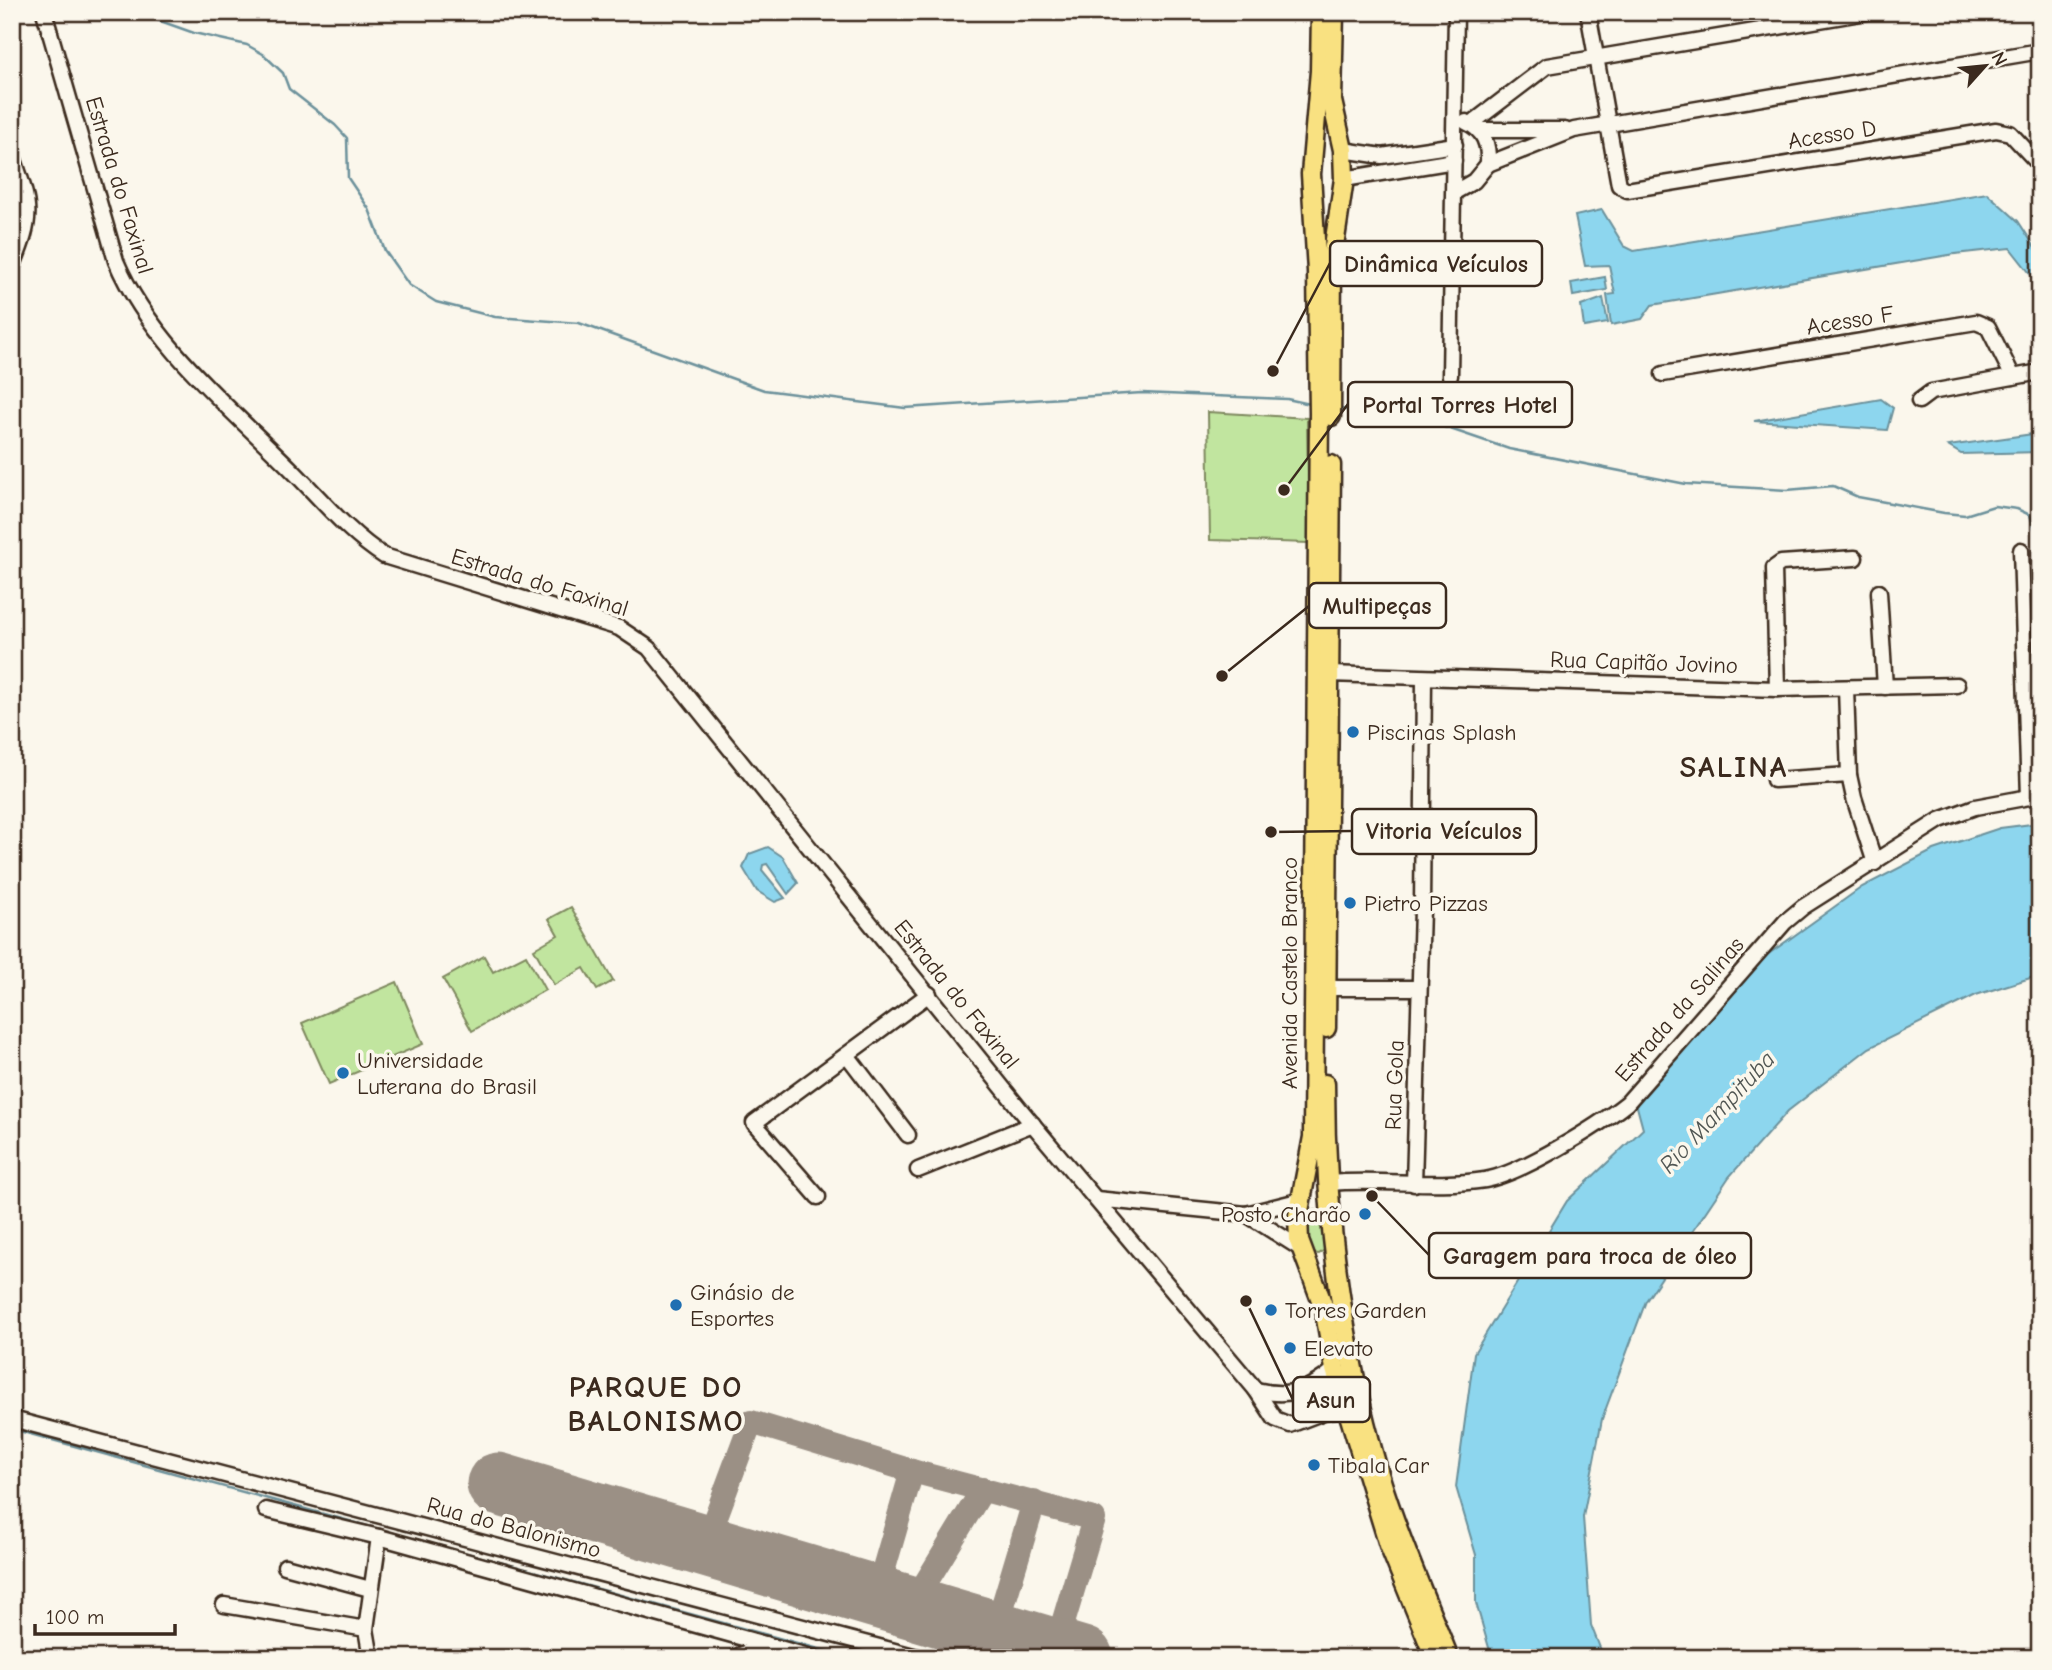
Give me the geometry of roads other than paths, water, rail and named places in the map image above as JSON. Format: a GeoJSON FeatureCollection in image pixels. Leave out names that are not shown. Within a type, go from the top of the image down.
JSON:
{"type":"FeatureCollection","features":[{"type":"Feature","properties":{"kind":"main road","name":"Avenida Castelo Branco"},"geometry":{"type":"LineString","coordinates":[[1321,12],[1320,71],[1311,160],[1317,271],[1319,413],[1313,1119],[1297,1229],[1302,1252],[1324,1308],[1335,1369],[1389,1545],[1434,1658]]}},
{"type":"Feature","properties":{"kind":"main road","name":"Avenida Castelo Branco"},"geometry":{"type":"LineString","coordinates":[[1334,12],[1332,101],[1343,150],[1344,179],[1332,259],[1325,1096],[1330,1207],[1351,1361],[1379,1475],[1449,1658]]}},
{"type":"Feature","properties":{"kind":"main road"},"geometry":{"type":"LineString","coordinates":[[1343,150],[1326,146],[1311,160],[1321,179],[1344,179]]}},
{"type":"Feature","properties":{"kind":"main road"},"geometry":{"type":"LineString","coordinates":[[1304,1195],[1329,1183]]}},
{"type":"Feature","properties":{"kind":"main road"},"geometry":{"type":"LineString","coordinates":[[1304,1195],[1330,1207]]}},
{"type":"Feature","properties":{"kind":"main road"},"geometry":{"type":"LineString","coordinates":[[1302,1252],[1311,1263],[1320,1265],[1329,1262],[1336,1255]]}},
{"type":"Feature","properties":{"kind":"street","name":"Estrada do Faxinal"},"geometry":{"type":"LineString","coordinates":[[44,12],[116,261],[135,302],[148,320],[215,393],[370,547],[401,564],[620,628],[649,648],[1032,1124],[1256,1390],[1275,1419],[1285,1425],[1346,1408]]}},
{"type":"Feature","properties":{"kind":"street"},"geometry":{"type":"LineString","coordinates":[[1450,376],[1456,12]]}},
{"type":"Feature","properties":{"kind":"street"},"geometry":{"type":"LineString","coordinates":[[1588,12],[1607,123]]}},
{"type":"Feature","properties":{"kind":"street"},"geometry":{"type":"LineString","coordinates":[[1476,127],[1547,66],[1867,12]]}},
{"type":"Feature","properties":{"kind":"street"},"geometry":{"type":"LineString","coordinates":[[1455,192],[1474,181],[1488,164],[1574,130],[2040,51]]}},
{"type":"Feature","properties":{"kind":"street"},"geometry":{"type":"LineString","coordinates":[[1456,117],[1476,127],[1509,132],[1574,130]]}},
{"type":"Feature","properties":{"kind":"street","name":"Acesso D"},"geometry":{"type":"LineString","coordinates":[[1607,123],[1619,185],[1627,190],[1996,130],[2010,133],[2040,165]]}},
{"type":"Feature","properties":{"kind":"street"},"geometry":{"type":"LineString","coordinates":[[1476,127],[1488,151],[1488,164]]}},
{"type":"Feature","properties":{"kind":"street"},"geometry":{"type":"LineString","coordinates":[[1344,179],[1382,163],[1455,145]]}},
{"type":"Feature","properties":{"kind":"street"},"geometry":{"type":"LineString","coordinates":[[1343,150],[1382,163],[1454,161]]}},
{"type":"Feature","properties":{"kind":"street"},"geometry":{"type":"LineString","coordinates":[[12,154],[30,215],[28,230],[12,268]]}},
{"type":"Feature","properties":{"kind":"street","name":"Acesso F"},"geometry":{"type":"LineString","coordinates":[[1663,374],[1976,322],[1988,327],[2013,377]]}},
{"type":"Feature","properties":{"kind":"street"},"geometry":{"type":"LineString","coordinates":[[1919,401],[1931,392],[2040,372]]}},
{"type":"Feature","properties":{"kind":"street"},"geometry":{"type":"LineString","coordinates":[[2021,550],[2034,796]]}},
{"type":"Feature","properties":{"kind":"street"},"geometry":{"type":"LineString","coordinates":[[1777,689],[1774,568],[1781,563],[1855,558]]}},
{"type":"Feature","properties":{"kind":"street"},"geometry":{"type":"LineString","coordinates":[[1879,592],[1885,687]]}},
{"type":"Feature","properties":{"kind":"street","name":"Rua Capitão Jovino"},"geometry":{"type":"LineString","coordinates":[[1329,674],[1777,689],[1957,685]]}},
{"type":"Feature","properties":{"kind":"street","name":"Rua Gola"},"geometry":{"type":"LineString","coordinates":[[1414,1184],[1424,678]]}},
{"type":"Feature","properties":{"kind":"street"},"geometry":{"type":"LineString","coordinates":[[1846,688],[1849,775],[1875,863]]}},
{"type":"Feature","properties":{"kind":"street"},"geometry":{"type":"LineString","coordinates":[[1774,780],[1849,775]]}},
{"type":"Feature","properties":{"kind":"street","name":"Estrada da Salinas"},"geometry":{"type":"LineString","coordinates":[[1329,1183],[1363,1181],[1414,1184],[1486,1180],[1503,1175],[1597,1127],[1627,1103],[1785,922],[1803,907],[1940,820],[1975,807],[2034,796]]}},
{"type":"Feature","properties":{"kind":"street"},"geometry":{"type":"LineString","coordinates":[[1326,988],[1419,988]]}},
{"type":"Feature","properties":{"kind":"street"},"geometry":{"type":"LineString","coordinates":[[818,1197],[754,1123],[929,994]]}},
{"type":"Feature","properties":{"kind":"street"},"geometry":{"type":"LineString","coordinates":[[847,1055],[908,1135]]}},
{"type":"Feature","properties":{"kind":"street"},"geometry":{"type":"LineString","coordinates":[[918,1170],[1032,1124]]}},
{"type":"Feature","properties":{"kind":"street"},"geometry":{"type":"LineString","coordinates":[[1096,1199],[1246,1214],[1304,1195]]}},
{"type":"Feature","properties":{"kind":"street"},"geometry":{"type":"LineString","coordinates":[[1246,1214],[1302,1252]]}},
{"type":"Feature","properties":{"kind":"street"},"geometry":{"type":"LineString","coordinates":[[1256,1390],[1281,1395],[1303,1391],[1335,1369]]}},
{"type":"Feature","properties":{"kind":"street","name":"Rua do Balonismo"},"geometry":{"type":"LineString","coordinates":[[12,1419],[921,1658]]}},
{"type":"Feature","properties":{"kind":"street","name":"Rua do Balonismo"},"geometry":{"type":"LineString","coordinates":[[266,1510],[379,1537],[806,1657]]}},
{"type":"Feature","properties":{"kind":"street"},"geometry":{"type":"LineString","coordinates":[[371,1658],[366,1629],[379,1537]]}},
{"type":"Feature","properties":{"kind":"street"},"geometry":{"type":"LineString","coordinates":[[285,1566],[370,1589]]}},
{"type":"Feature","properties":{"kind":"street"},"geometry":{"type":"LineString","coordinates":[[224,1605],[366,1629]]}},
{"type":"Feature","properties":{"kind":"street"},"geometry":{"type":"LineString","coordinates":[[734,1658],[766,1644]]}},
{"type":"Feature","properties":{"kind":"water"},"geometry":{"type":"Polygon","coordinates":[[[1987,193],[2018,221],[2040,255],[2040,286],[2010,248],[1955,254],[1652,305],[1642,319],[1611,325],[1607,295],[1615,294],[1609,265],[1585,266],[1575,216],[1602,210],[1624,246],[1634,251],[1987,193]]]}},
{"type":"Feature","properties":{"kind":"water"},"geometry":{"type":"Polygon","coordinates":[[[1605,277],[1607,290],[1573,296],[1571,283],[1605,277]]]}},
{"type":"Feature","properties":{"kind":"water"},"geometry":{"type":"Polygon","coordinates":[[[1603,298],[1608,323],[1584,327],[1581,306],[1603,298]]]}},
{"type":"Feature","properties":{"kind":"water"},"geometry":{"type":"Polygon","coordinates":[[[1881,399],[1893,408],[1887,430],[1754,421],[1881,399]]]}},
{"type":"Feature","properties":{"kind":"water"},"geometry":{"type":"Polygon","coordinates":[[[2040,433],[2040,452],[1961,454],[1948,446],[2040,433]]]}},
{"type":"Feature","properties":{"kind":"water","name":"Rio Mampituba"},"geometry":{"type":"Polygon","coordinates":[[[2040,823],[2040,975],[1976,995],[1869,1048],[1788,1111],[1729,1177],[1646,1301],[1602,1419],[1583,1517],[1591,1625],[1604,1658],[1492,1658],[1476,1603],[1476,1555],[1456,1487],[1474,1353],[1567,1201],[1643,1129],[1636,1103],[1763,958],[1862,887],[1934,850],[2000,828],[2040,823]]]}},
{"type":"Feature","properties":{"kind":"water"},"geometry":{"type":"Polygon","coordinates":[[[768,847],[783,857],[798,883],[788,894],[767,864],[763,865],[762,870],[785,898],[775,902],[757,891],[743,868],[749,854],[768,847]]]}},
{"type":"Feature","properties":{"kind":"waterway"},"geometry":{"type":"LineString","coordinates":[[135,12],[194,33],[247,45],[263,54],[283,73],[289,89],[335,125],[347,138],[348,178],[369,209],[385,251],[409,285],[436,302],[495,317],[579,323],[764,390],[905,408],[1142,393],[1287,399],[1310,404]]}},
{"type":"Feature","properties":{"kind":"waterway"},"geometry":{"type":"LineString","coordinates":[[1339,409],[1412,416],[1509,449],[1686,484],[1787,490],[1833,486],[1858,497],[1965,515],[1994,506],[2017,509],[2030,515],[2040,544]]}},
{"type":"Feature","properties":{"kind":"waterway"},"geometry":{"type":"LineString","coordinates":[[12,1429],[852,1658]]}},
{"type":"Feature","properties":{"kind":"place","name":"Dinâmica Veículos"},"geometry":{"type":"Point","coordinates":[1273,371]}},
{"type":"Feature","properties":{"kind":"place","name":"Portal Torres Hotel"},"geometry":{"type":"Point","coordinates":[1284,490]}},
{"type":"Feature","properties":{"kind":"place","name":"Multipeças"},"geometry":{"type":"Point","coordinates":[1222,676]}},
{"type":"Feature","properties":{"kind":"place","name":"Piscinas Splash"},"geometry":{"type":"Point","coordinates":[1353,732]}},
{"type":"Feature","properties":{"kind":"place","name":"Vitoria Veículos"},"geometry":{"type":"Point","coordinates":[1271,832]}},
{"type":"Feature","properties":{"kind":"place","name":"Pietro Pizzas"},"geometry":{"type":"Point","coordinates":[1350,903]}},
{"type":"Feature","properties":{"kind":"place","name":"Universidade Luterana do Brasil"},"geometry":{"type":"Point","coordinates":[343,1073]}},
{"type":"Feature","properties":{"kind":"place","name":"Garagem para troca de óleo"},"geometry":{"type":"Point","coordinates":[1372,1196]}},
{"type":"Feature","properties":{"kind":"place","name":"Posto Charão"},"geometry":{"type":"Point","coordinates":[1365,1214]}},
{"type":"Feature","properties":{"kind":"place","name":"Asun"},"geometry":{"type":"Point","coordinates":[1246,1301]}},
{"type":"Feature","properties":{"kind":"place","name":"Ginásio de Esportes"},"geometry":{"type":"Point","coordinates":[676,1305]}},
{"type":"Feature","properties":{"kind":"place","name":"Torres Garden"},"geometry":{"type":"Point","coordinates":[1271,1310]}},
{"type":"Feature","properties":{"kind":"place","name":"Elevato"},"geometry":{"type":"Point","coordinates":[1290,1348]}},
{"type":"Feature","properties":{"kind":"place","name":"Tibala Car"},"geometry":{"type":"Point","coordinates":[1314,1465]}},
{"type":"Feature","properties":{"kind":"district","name":"SALINA"},"geometry":{"type":"Point","coordinates":[1734,767]}},
{"type":"Feature","properties":{"kind":"district","name":"PARQUE DO BALONISMO"},"geometry":{"type":"Point","coordinates":[656,1404]}}]}
